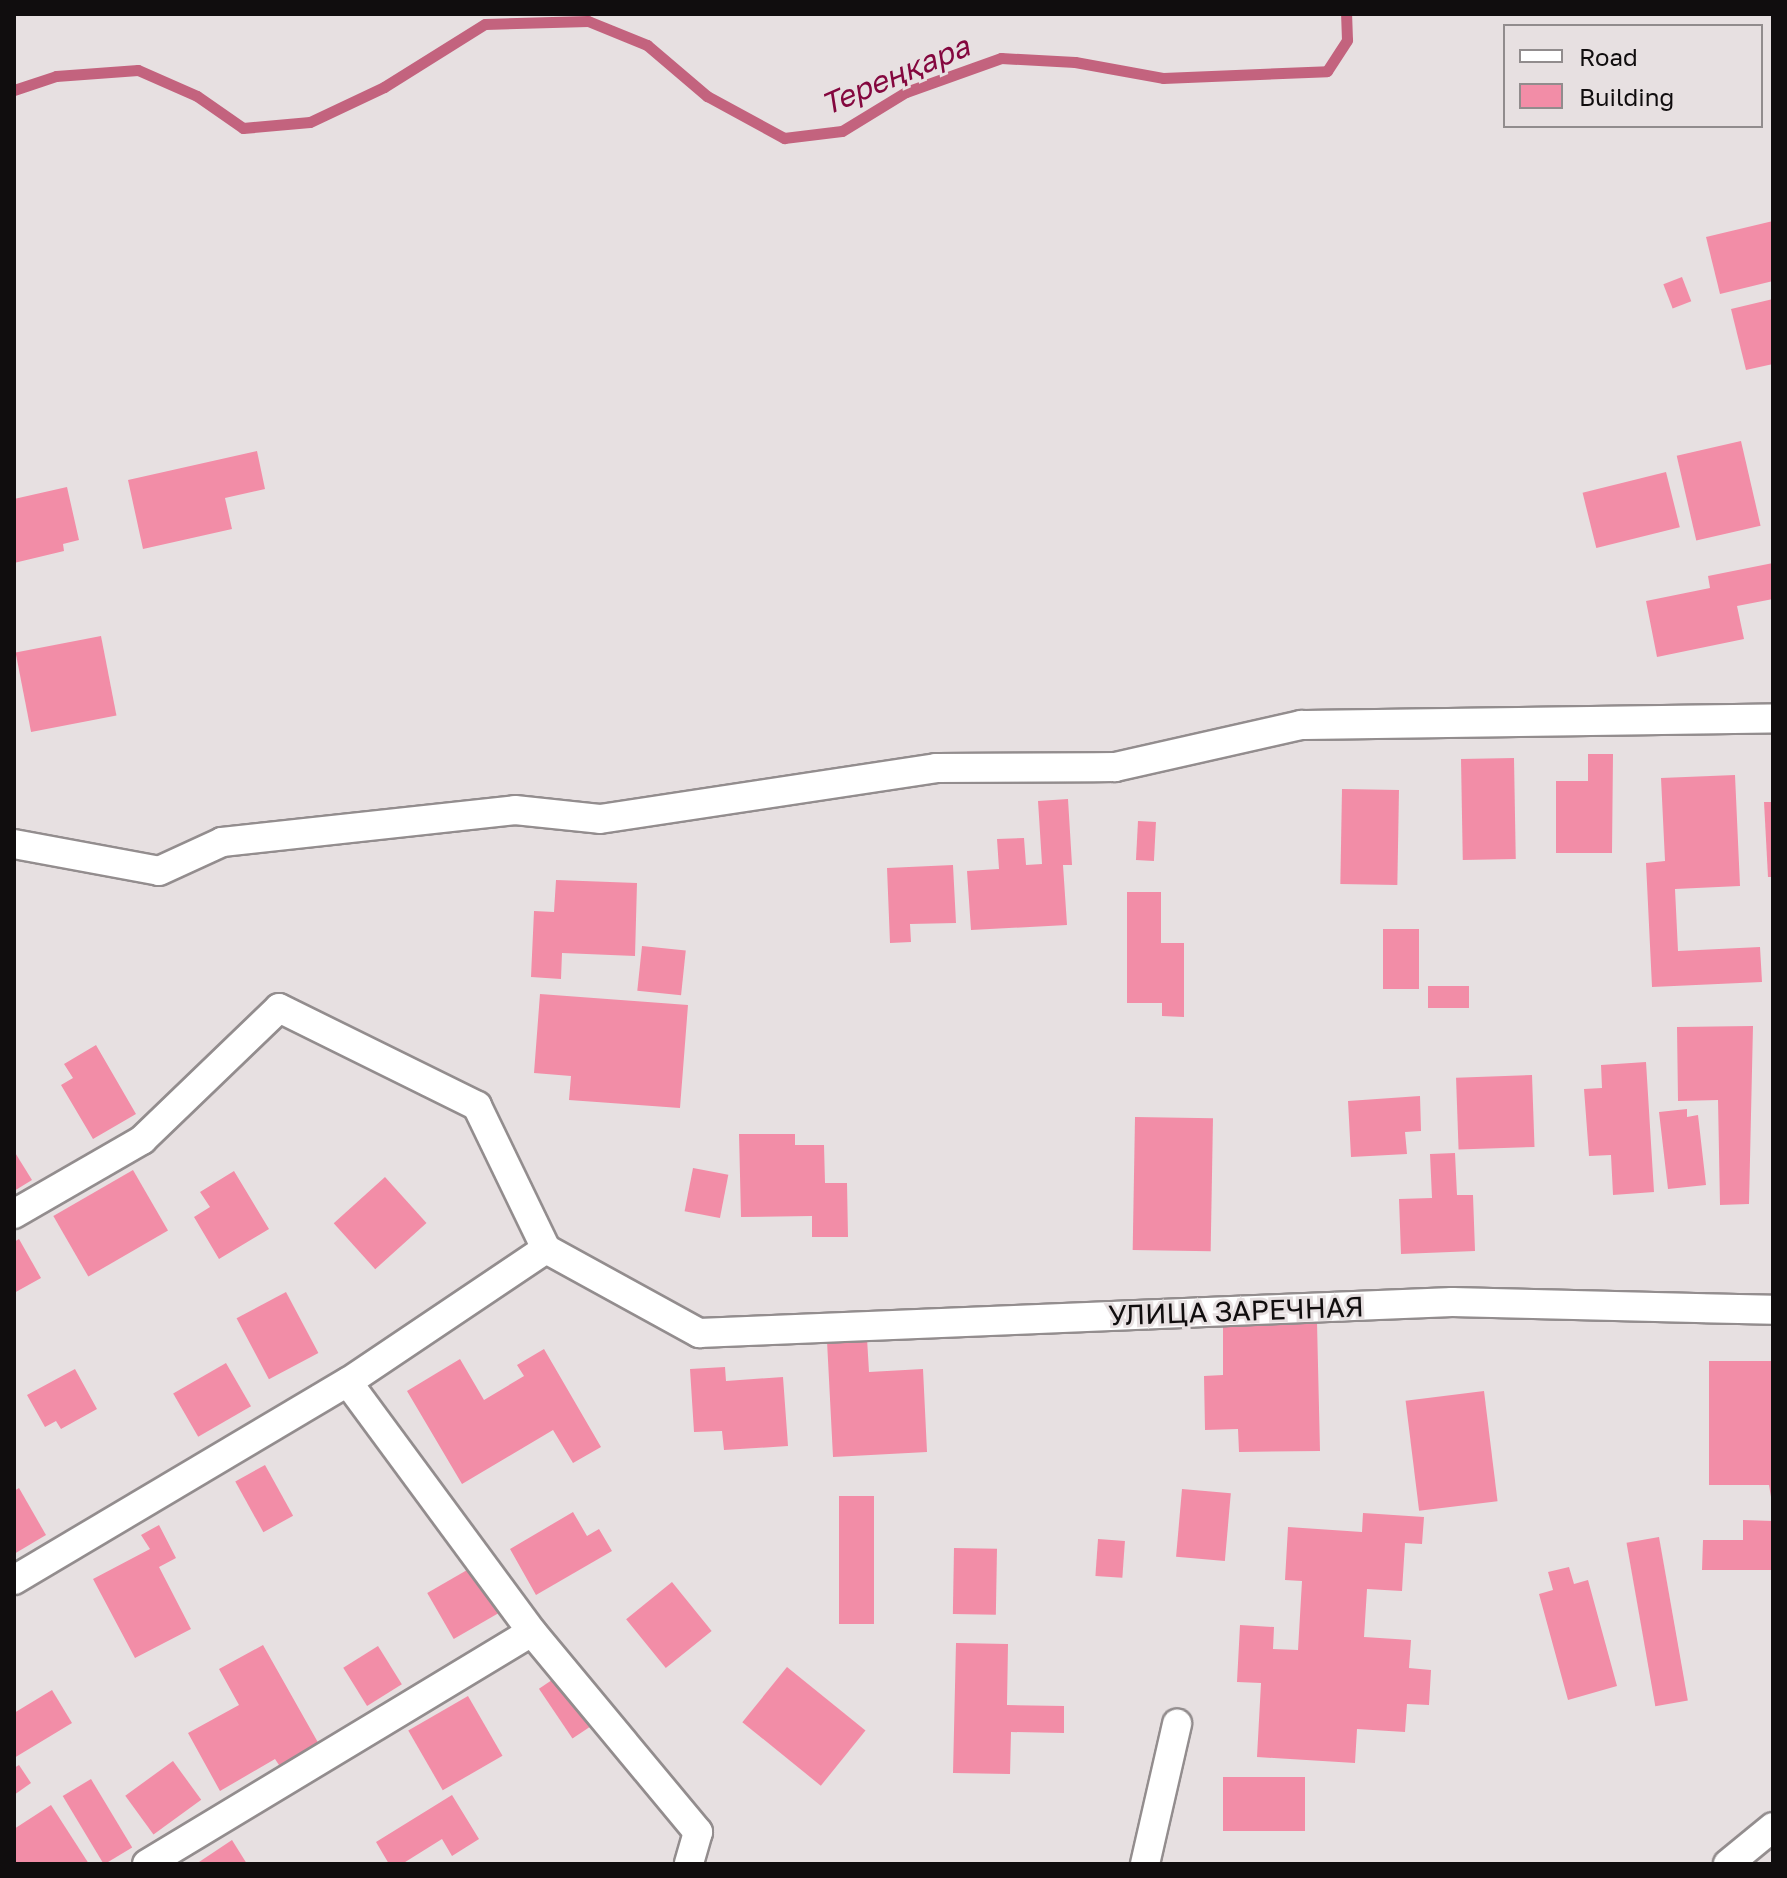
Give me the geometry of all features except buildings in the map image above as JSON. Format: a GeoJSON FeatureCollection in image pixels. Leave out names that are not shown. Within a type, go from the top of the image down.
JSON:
{"type":"FeatureCollection","features":[{"type":"Feature","properties":{"kind":"street"},"geometry":{"type":"LineString","coordinates":[[14,844],[159,871],[222,842],[515,810],[600,819],[936,768],[1115,767],[1301,725],[1773,718]]}},
{"type":"Feature","properties":{"kind":"street"},"geometry":{"type":"LineString","coordinates":[[14,1214],[142,1140],[279,1008],[477,1106],[546,1249],[348,1382],[14,1580]]}},
{"type":"Feature","properties":{"kind":"street","name":"УЛИЦА ЗАРЕЧНАЯ"},"geometry":{"type":"LineString","coordinates":[[546,1249],[699,1333],[1452,1302],[1773,1310]]}},
{"type":"Feature","properties":{"kind":"street"},"geometry":{"type":"LineString","coordinates":[[348,1382],[532,1632],[698,1832],[689,1864]]}},
{"type":"Feature","properties":{"kind":"street"},"geometry":{"type":"LineString","coordinates":[[147,1864],[532,1632]]}},
{"type":"Feature","properties":{"kind":"street"},"geometry":{"type":"LineString","coordinates":[[1145,1864],[1177,1724]]}},
{"type":"Feature","properties":{"kind":"street"},"geometry":{"type":"LineString","coordinates":[[1728,1864],[1773,1827]]}},
{"type":"Feature","properties":{"kind":"waterway","name":"Тереңқара"},"geometry":{"type":"LineString","coordinates":[[14,90],[56,76],[138,70],[197,96],[243,128],[310,122],[384,87],[485,24],[588,21],[647,45],[707,96],[784,138],[842,131],[906,92],[1001,58],[1075,62],[1163,78],[1327,71],[1347,40],[1346,14]]}}]}
